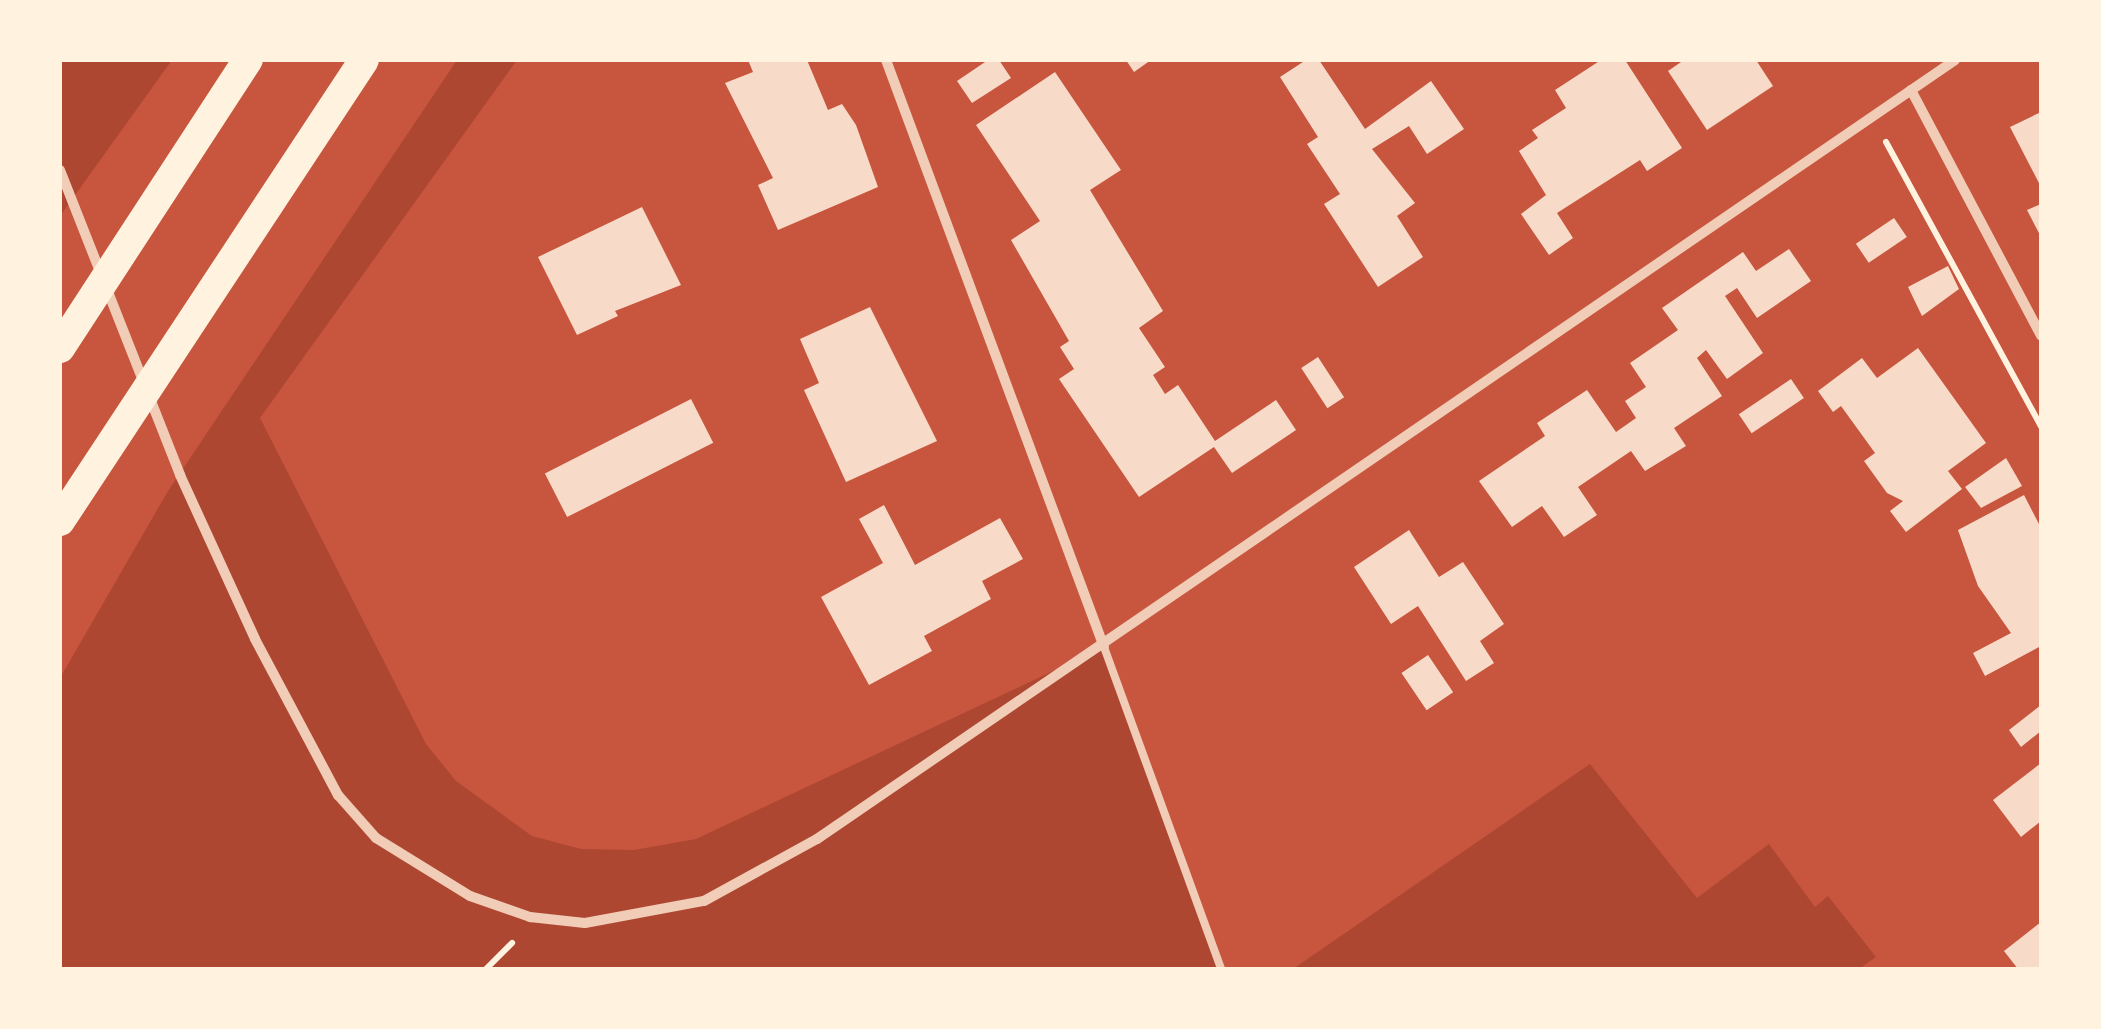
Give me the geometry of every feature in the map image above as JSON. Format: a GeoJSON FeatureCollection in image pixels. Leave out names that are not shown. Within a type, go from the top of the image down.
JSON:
{"type":"FeatureCollection","features":[{"type":"Feature","properties":{"kind":"highway"},"geometry":{"type":"LineString","coordinates":[[60,348],[248,60]]}},
{"type":"Feature","properties":{"kind":"highway"},"geometry":{"type":"LineString","coordinates":[[63,516],[364,60]]}},
{"type":"Feature","properties":{"kind":"street"},"geometry":{"type":"LineString","coordinates":[[886,60],[1104,647]]}},
{"type":"Feature","properties":{"kind":"street"},"geometry":{"type":"LineString","coordinates":[[60,170],[180,475],[256,639],[338,794],[376,838],[470,896],[530,917],[586,923],[704,902],[817,839],[1104,647],[1955,60]]}},
{"type":"Feature","properties":{"kind":"street"},"geometry":{"type":"LineString","coordinates":[[1911,90],[2041,336]]}},
{"type":"Feature","properties":{"kind":"lane"},"geometry":{"type":"LineString","coordinates":[[1104,647],[1221,969]]}},
{"type":"Feature","properties":{"kind":"path"},"geometry":{"type":"LineString","coordinates":[[1871,117],[2041,426]]}},
{"type":"Feature","properties":{"kind":"shaded area"},"geometry":{"type":"Polygon","coordinates":[[[60,60],[172,60],[60,216],[60,60]]]}},
{"type":"Feature","properties":{"kind":"shaded area"},"geometry":{"type":"Polygon","coordinates":[[[457,60],[517,60],[260,418],[426,744],[456,781],[532,836],[581,849],[634,850],[696,839],[1104,647],[1221,969],[60,969],[60,678],[168,491],[457,60]]]}},
{"type":"Feature","properties":{"kind":"shaded area"},"geometry":{"type":"Polygon","coordinates":[[[1590,764],[1697,898],[1769,844],[1815,907],[1828,896],[1876,957],[1859,969],[1293,969],[1590,764]]]}},
{"type":"Feature","properties":{"kind":"building"},"geometry":{"type":"Polygon","coordinates":[[[748,60],[807,60],[828,110],[842,104],[856,125],[878,187],[778,230],[758,185],[773,178],[725,83],[753,72],[748,60]]]}},
{"type":"Feature","properties":{"kind":"building"},"geometry":{"type":"Polygon","coordinates":[[[988,60],[999,60],[1011,78],[972,103],[957,81],[988,60]]]}},
{"type":"Feature","properties":{"kind":"building"},"geometry":{"type":"Polygon","coordinates":[[[1126,60],[1151,60],[1134,72],[1126,60]]]}},
{"type":"Feature","properties":{"kind":"building"},"geometry":{"type":"Polygon","coordinates":[[[1306,60],[1319,60],[1365,129],[1431,81],[1464,129],[1427,154],[1409,126],[1372,149],[1415,203],[1397,216],[1423,257],[1378,287],[1324,204],[1340,194],[1307,144],[1318,137],[1280,77],[1306,60]]]}},
{"type":"Feature","properties":{"kind":"building"},"geometry":{"type":"Polygon","coordinates":[[[1601,60],[1625,60],[1682,148],[1647,171],[1640,160],[1557,213],[1573,238],[1549,255],[1521,214],[1546,195],[1519,151],[1538,138],[1532,130],[1566,108],[1555,90],[1601,60]]]}},
{"type":"Feature","properties":{"kind":"building"},"geometry":{"type":"Polygon","coordinates":[[[1684,60],[1756,60],[1773,86],[1707,130],[1668,71],[1684,60]]]}},
{"type":"Feature","properties":{"kind":"building"},"geometry":{"type":"Polygon","coordinates":[[[1055,72],[1121,170],[1090,190],[1163,311],[1139,328],[1165,367],[1153,375],[1165,394],[1178,385],[1215,441],[1276,400],[1296,430],[1232,473],[1214,447],[1139,497],[1059,379],[1074,369],[1060,347],[1069,341],[1011,240],[1040,221],[976,125],[1055,72]]]}},
{"type":"Feature","properties":{"kind":"building"},"geometry":{"type":"Polygon","coordinates":[[[2041,112],[2041,187],[2010,127],[2041,112]]]}},
{"type":"Feature","properties":{"kind":"building"},"geometry":{"type":"Polygon","coordinates":[[[2041,204],[2041,237],[2027,210],[2041,204]]]}},
{"type":"Feature","properties":{"kind":"building"},"geometry":{"type":"Polygon","coordinates":[[[642,207],[681,285],[615,311],[618,316],[577,335],[538,257],[642,207]]]}},
{"type":"Feature","properties":{"kind":"building"},"geometry":{"type":"Polygon","coordinates":[[[1894,218],[1907,237],[1869,263],[1856,244],[1894,218]]]}},
{"type":"Feature","properties":{"kind":"building"},"geometry":{"type":"Polygon","coordinates":[[[1789,249],[1811,281],[1757,318],[1737,288],[1725,296],[1763,353],[1727,379],[1706,350],[1697,358],[1722,396],[1674,428],[1686,446],[1645,471],[1631,451],[1578,487],[1597,515],[1564,537],[1542,506],[1512,527],[1479,481],[1545,436],[1537,423],[1587,390],[1616,432],[1636,418],[1625,401],[1646,387],[1630,363],[1678,330],[1662,308],[1743,252],[1756,271],[1789,249]]]}},
{"type":"Feature","properties":{"kind":"building"},"geometry":{"type":"Polygon","coordinates":[[[1948,266],[1959,289],[1922,316],[1908,287],[1948,266]]]}},
{"type":"Feature","properties":{"kind":"building"},"geometry":{"type":"Polygon","coordinates":[[[870,307],[937,441],[846,482],[804,390],[819,383],[800,339],[870,307]]]}},
{"type":"Feature","properties":{"kind":"building"},"geometry":{"type":"Polygon","coordinates":[[[1918,348],[1986,443],[1948,471],[1962,489],[1906,532],[1890,511],[1903,501],[1887,493],[1864,461],[1875,453],[1841,406],[1833,412],[1818,391],[1862,358],[1877,378],[1918,348]]]}},
{"type":"Feature","properties":{"kind":"building"},"geometry":{"type":"Polygon","coordinates":[[[1318,357],[1344,397],[1327,408],[1301,368],[1318,357]]]}},
{"type":"Feature","properties":{"kind":"building"},"geometry":{"type":"Polygon","coordinates":[[[1791,379],[1804,398],[1752,433],[1739,414],[1791,379]]]}},
{"type":"Feature","properties":{"kind":"building"},"geometry":{"type":"Polygon","coordinates":[[[691,399],[713,443],[567,517],[545,473],[691,399]]]}},
{"type":"Feature","properties":{"kind":"building"},"geometry":{"type":"Polygon","coordinates":[[[2006,458],[2022,486],[1981,508],[1965,487],[2006,458]]]}},
{"type":"Feature","properties":{"kind":"building"},"geometry":{"type":"Polygon","coordinates":[[[2024,495],[2041,528],[2041,646],[1985,676],[1973,653],[2011,633],[1978,586],[1958,530],[2024,495]]]}},
{"type":"Feature","properties":{"kind":"building"},"geometry":{"type":"Polygon","coordinates":[[[884,505],[915,565],[1000,518],[1023,559],[982,581],[991,599],[924,636],[932,651],[869,685],[821,597],[883,563],[859,519],[884,505]]]}},
{"type":"Feature","properties":{"kind":"building"},"geometry":{"type":"Polygon","coordinates":[[[1409,530],[1439,577],[1463,562],[1504,624],[1480,641],[1494,663],[1466,681],[1418,606],[1391,624],[1354,567],[1409,530]]]}},
{"type":"Feature","properties":{"kind":"building"},"geometry":{"type":"Polygon","coordinates":[[[1428,655],[1453,692],[1427,710],[1401,673],[1428,655]]]}},
{"type":"Feature","properties":{"kind":"building"},"geometry":{"type":"Polygon","coordinates":[[[2041,705],[2041,731],[2021,747],[2009,730],[2041,705]]]}},
{"type":"Feature","properties":{"kind":"building"},"geometry":{"type":"Polygon","coordinates":[[[2041,763],[2041,821],[2021,837],[1993,800],[2041,763]]]}},
{"type":"Feature","properties":{"kind":"building"},"geometry":{"type":"Polygon","coordinates":[[[2041,922],[2041,969],[2018,969],[2004,951],[2041,922]]]}}]}
